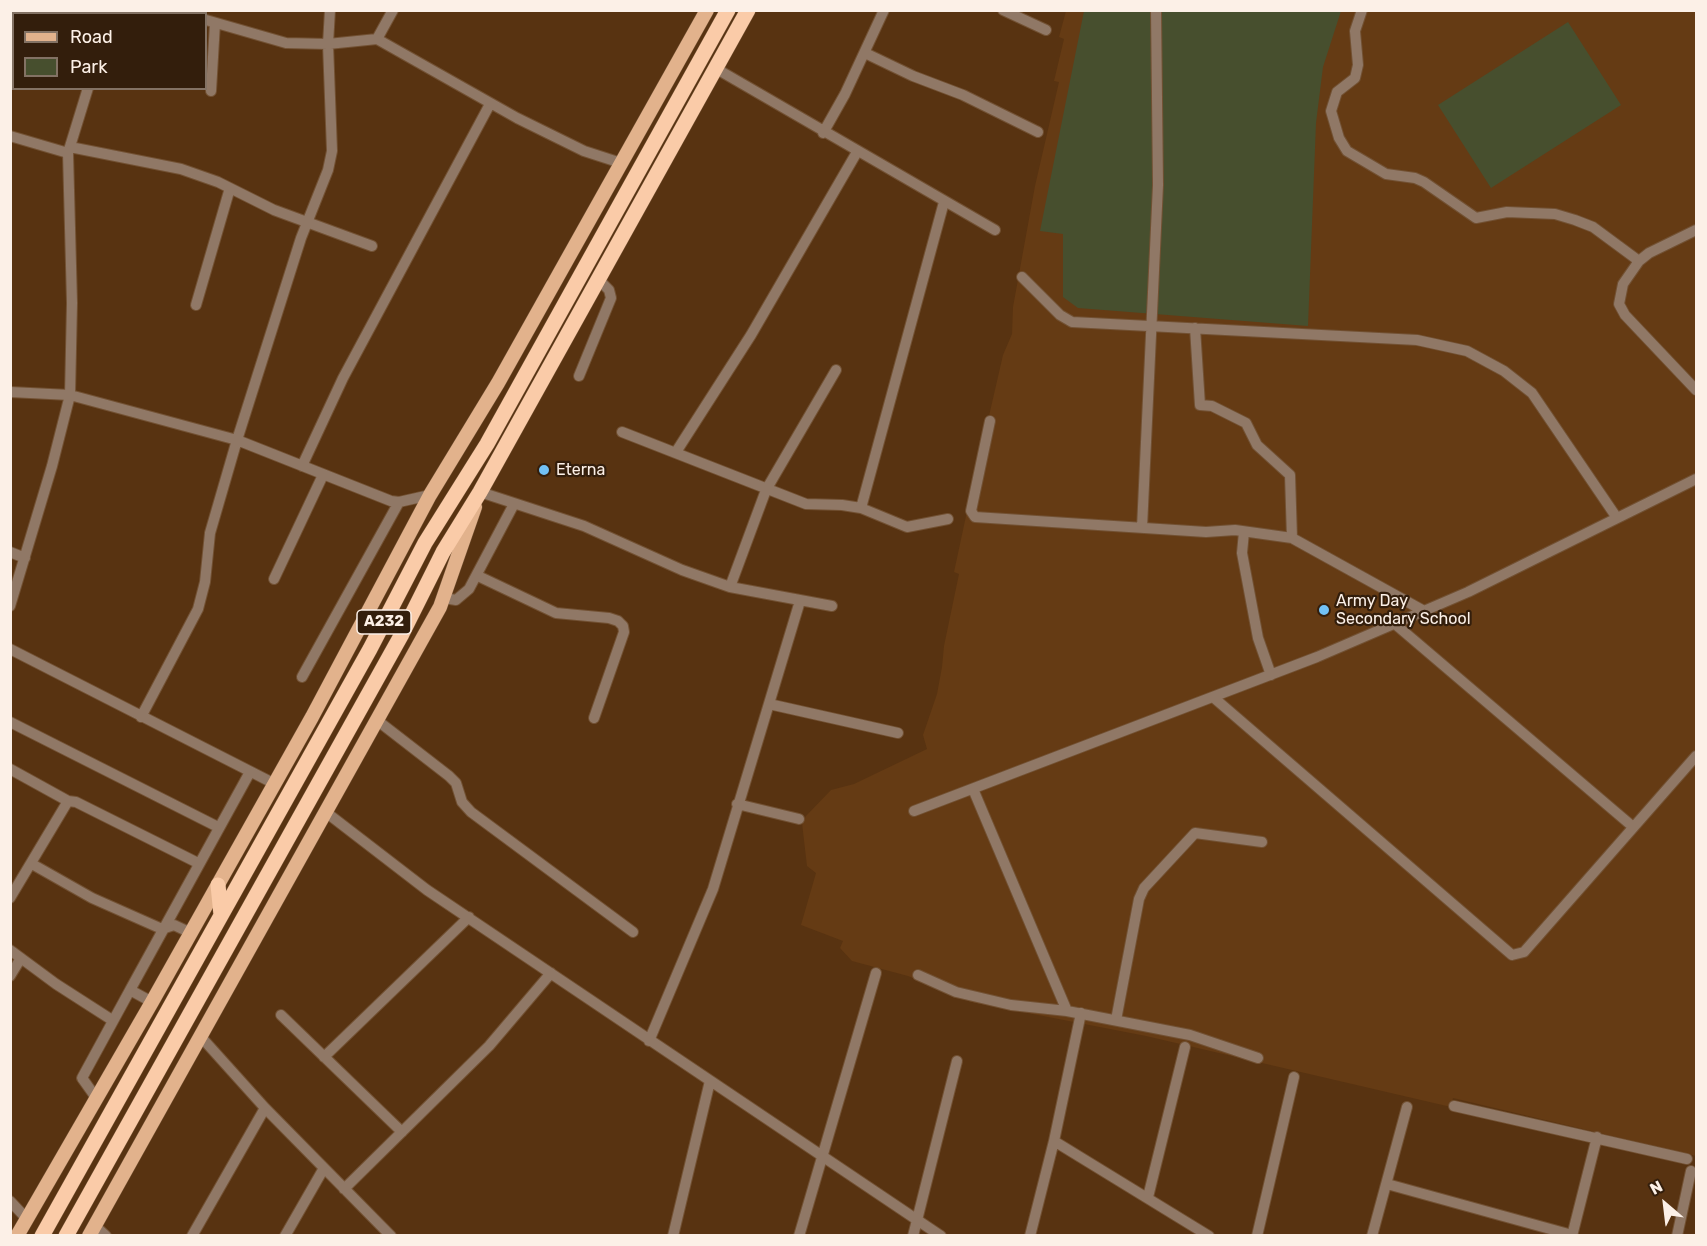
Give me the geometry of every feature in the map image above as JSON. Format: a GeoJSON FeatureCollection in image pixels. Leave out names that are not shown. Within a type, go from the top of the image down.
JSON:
{"type":"FeatureCollection","features":[{"type":"Feature","properties":{"kind":"highway","name":"A232"},"geometry":{"type":"LineString","coordinates":[[42,1236],[370,648],[425,543],[487,444],[728,10]]}},
{"type":"Feature","properties":{"kind":"highway","name":"A232"},"geometry":{"type":"LineString","coordinates":[[66,1236],[402,634],[443,552],[480,492],[748,10]]}},
{"type":"Feature","properties":{"kind":"highway"},"geometry":{"type":"LineString","coordinates":[[218,885],[221,915]]}},
{"type":"Feature","properties":{"kind":"main road"},"geometry":{"type":"LineString","coordinates":[[17,1236],[275,784],[430,495],[498,383],[707,10]]}},
{"type":"Feature","properties":{"kind":"main road"},"geometry":{"type":"LineString","coordinates":[[92,1230],[202,1038],[444,598],[480,492]]}},
{"type":"Feature","properties":{"kind":"street"},"geometry":{"type":"LineString","coordinates":[[141,717],[198,609],[205,582],[210,533],[237,440],[307,222],[328,170],[332,151],[328,44],[330,10]]}},
{"type":"Feature","properties":{"kind":"street"},"geometry":{"type":"LineString","coordinates":[[377,39],[393,10]]}},
{"type":"Feature","properties":{"kind":"street"},"geometry":{"type":"LineString","coordinates":[[823,133],[866,53],[884,10]]}},
{"type":"Feature","properties":{"kind":"street"},"geometry":{"type":"LineString","coordinates":[[1003,10],[1046,30]]}},
{"type":"Feature","properties":{"kind":"street"},"geometry":{"type":"LineString","coordinates":[[1142,528],[1158,185],[1156,10]]}},
{"type":"Feature","properties":{"kind":"street"},"geometry":{"type":"LineString","coordinates":[[1362,10],[1355,31],[1358,65],[1355,78],[1336,92],[1331,111],[1339,138],[1347,151],[1361,162],[1386,174],[1415,178],[1424,182],[1476,218],[1482,219],[1507,212],[1555,214],[1593,227],[1639,261]]}},
{"type":"Feature","properties":{"kind":"street"},"geometry":{"type":"LineString","coordinates":[[211,91],[210,21],[286,43],[328,44],[377,39],[490,104],[584,151],[621,163]]}},
{"type":"Feature","properties":{"kind":"street"},"geometry":{"type":"LineString","coordinates":[[866,53],[913,76],[963,95],[1038,132]]}},
{"type":"Feature","properties":{"kind":"street"},"geometry":{"type":"LineString","coordinates":[[715,68],[823,133],[995,230]]}},
{"type":"Feature","properties":{"kind":"street"},"geometry":{"type":"LineString","coordinates":[[10,606],[70,394],[69,150],[87,90]]}},
{"type":"Feature","properties":{"kind":"street"},"geometry":{"type":"LineString","coordinates":[[302,466],[343,378],[490,104]]}},
{"type":"Feature","properties":{"kind":"street"},"geometry":{"type":"LineString","coordinates":[[10,136],[69,150],[181,169],[230,188],[274,210],[372,246]]}},
{"type":"Feature","properties":{"kind":"street"},"geometry":{"type":"LineString","coordinates":[[675,452],[750,334],[857,152]]}},
{"type":"Feature","properties":{"kind":"street"},"geometry":{"type":"LineString","coordinates":[[196,305],[230,188]]}},
{"type":"Feature","properties":{"kind":"street"},"geometry":{"type":"LineString","coordinates":[[861,508],[944,202]]}},
{"type":"Feature","properties":{"kind":"street"},"geometry":{"type":"LineString","coordinates":[[1696,230],[1649,253],[1639,261],[1623,284],[1619,304],[1625,315],[1696,390]]}},
{"type":"Feature","properties":{"kind":"street"},"geometry":{"type":"LineString","coordinates":[[1022,277],[1060,315],[1072,322],[1417,340],[1467,351],[1504,371],[1532,393],[1617,518]]}},
{"type":"Feature","properties":{"kind":"street"},"geometry":{"type":"LineString","coordinates":[[579,376],[611,298],[609,290],[599,280]]}},
{"type":"Feature","properties":{"kind":"street"},"geometry":{"type":"LineString","coordinates":[[1196,328],[1200,405],[1212,406],[1246,423],[1257,445],[1290,475],[1292,538]]}},
{"type":"Feature","properties":{"kind":"street"},"geometry":{"type":"LineString","coordinates":[[730,587],[766,490],[836,370]]}},
{"type":"Feature","properties":{"kind":"street"},"geometry":{"type":"LineString","coordinates":[[10,392],[70,394],[237,440],[323,475],[399,502],[430,495]]}},
{"type":"Feature","properties":{"kind":"street"},"geometry":{"type":"LineString","coordinates":[[990,421],[972,515],[1142,528],[1244,532],[1292,538],[1425,611]]}},
{"type":"Feature","properties":{"kind":"street"},"geometry":{"type":"LineString","coordinates":[[622,432],[806,504],[861,508],[907,527],[948,519]]}},
{"type":"Feature","properties":{"kind":"street"},"geometry":{"type":"LineString","coordinates":[[274,579],[323,475]]}},
{"type":"Feature","properties":{"kind":"street"},"geometry":{"type":"LineString","coordinates":[[914,811],[1213,698],[1395,624],[1696,479]]}},
{"type":"Feature","properties":{"kind":"street"},"geometry":{"type":"LineString","coordinates":[[480,492],[584,526],[682,570],[730,587],[832,606]]}},
{"type":"Feature","properties":{"kind":"street"},"geometry":{"type":"LineString","coordinates":[[302,676],[399,502]]}},
{"type":"Feature","properties":{"kind":"street"},"geometry":{"type":"LineString","coordinates":[[444,598],[456,600],[463,597],[478,576],[514,504]]}},
{"type":"Feature","properties":{"kind":"street"},"geometry":{"type":"LineString","coordinates":[[1244,532],[1242,553],[1258,638],[1271,675]]}},
{"type":"Feature","properties":{"kind":"street"},"geometry":{"type":"LineString","coordinates":[[10,552],[25,558]]}},
{"type":"Feature","properties":{"kind":"street"},"geometry":{"type":"LineString","coordinates":[[478,576],[555,613],[609,618],[618,621],[623,626],[624,632],[594,718]]}},
{"type":"Feature","properties":{"kind":"street"},"geometry":{"type":"LineString","coordinates":[[650,1041],[713,889],[800,601]]}},
{"type":"Feature","properties":{"kind":"street"},"geometry":{"type":"LineString","coordinates":[[1395,624],[1632,826]]}},
{"type":"Feature","properties":{"kind":"street"},"geometry":{"type":"LineString","coordinates":[[10,649],[275,784]]}},
{"type":"Feature","properties":{"kind":"street"},"geometry":{"type":"LineString","coordinates":[[1213,698],[1512,955],[1524,952],[1632,826],[1696,756]]}},
{"type":"Feature","properties":{"kind":"street"},"geometry":{"type":"LineString","coordinates":[[769,704],[898,733]]}},
{"type":"Feature","properties":{"kind":"street"},"geometry":{"type":"LineString","coordinates":[[378,721],[449,776],[456,783],[462,802],[471,812],[633,932]]}},
{"type":"Feature","properties":{"kind":"street"},"geometry":{"type":"LineString","coordinates":[[10,722],[218,827]]}},
{"type":"Feature","properties":{"kind":"street"},"geometry":{"type":"LineString","coordinates":[[10,769],[68,801],[76,801],[198,863]]}},
{"type":"Feature","properties":{"kind":"street"},"geometry":{"type":"LineString","coordinates":[[97,1099],[82,1078],[250,772]]}},
{"type":"Feature","properties":{"kind":"street"},"geometry":{"type":"LineString","coordinates":[[973,789],[1067,1011]]}},
{"type":"Feature","properties":{"kind":"street"},"geometry":{"type":"LineString","coordinates":[[10,898],[68,801]]}},
{"type":"Feature","properties":{"kind":"street"},"geometry":{"type":"LineString","coordinates":[[737,804],[799,819]]}},
{"type":"Feature","properties":{"kind":"street"},"geometry":{"type":"LineString","coordinates":[[327,813],[427,890],[469,916],[650,1041],[825,1156],[941,1236]]}},
{"type":"Feature","properties":{"kind":"street"},"geometry":{"type":"LineString","coordinates":[[1116,1020],[1139,899],[1144,888],[1195,833],[1262,842]]}},
{"type":"Feature","properties":{"kind":"street"},"geometry":{"type":"LineString","coordinates":[[32,864],[92,898],[162,929],[174,925],[191,933]]}},
{"type":"Feature","properties":{"kind":"street"},"geometry":{"type":"LineString","coordinates":[[324,1057],[469,916]]}},
{"type":"Feature","properties":{"kind":"street"},"geometry":{"type":"LineString","coordinates":[[10,950],[112,1020]]}},
{"type":"Feature","properties":{"kind":"street"},"geometry":{"type":"LineString","coordinates":[[10,976],[21,958]]}},
{"type":"Feature","properties":{"kind":"street"},"geometry":{"type":"LineString","coordinates":[[344,1189],[489,1046],[551,973]]}},
{"type":"Feature","properties":{"kind":"street"},"geometry":{"type":"LineString","coordinates":[[799,1236],[825,1156],[876,974]]}},
{"type":"Feature","properties":{"kind":"street"},"geometry":{"type":"LineString","coordinates":[[918,975],[956,992],[1011,1005],[1081,1013],[1190,1035],[1258,1058]]}},
{"type":"Feature","properties":{"kind":"street"},"geometry":{"type":"LineString","coordinates":[[130,990],[152,1002]]}},
{"type":"Feature","properties":{"kind":"street"},"geometry":{"type":"LineString","coordinates":[[1030,1236],[1054,1141],[1081,1013]]}},
{"type":"Feature","properties":{"kind":"street"},"geometry":{"type":"LineString","coordinates":[[281,1015],[402,1132]]}},
{"type":"Feature","properties":{"kind":"street"},"geometry":{"type":"LineString","coordinates":[[202,1038],[265,1108],[387,1234]]}},
{"type":"Feature","properties":{"kind":"street"},"geometry":{"type":"LineString","coordinates":[[1148,1197],[1185,1047]]}},
{"type":"Feature","properties":{"kind":"street"},"geometry":{"type":"LineString","coordinates":[[912,1236],[957,1061]]}},
{"type":"Feature","properties":{"kind":"street"},"geometry":{"type":"LineString","coordinates":[[1257,1236],[1294,1077]]}},
{"type":"Feature","properties":{"kind":"street"},"geometry":{"type":"LineString","coordinates":[[674,1236],[710,1081]]}},
{"type":"Feature","properties":{"kind":"street"},"geometry":{"type":"LineString","coordinates":[[1455,1106],[1688,1159]]}},
{"type":"Feature","properties":{"kind":"street"},"geometry":{"type":"LineString","coordinates":[[1372,1236],[1407,1107]]}},
{"type":"Feature","properties":{"kind":"street"},"geometry":{"type":"LineString","coordinates":[[192,1236],[265,1108]]}},
{"type":"Feature","properties":{"kind":"street"},"geometry":{"type":"LineString","coordinates":[[1387,1184],[1572,1235],[1597,1137]]}},
{"type":"Feature","properties":{"kind":"street"},"geometry":{"type":"LineString","coordinates":[[1054,1141],[1205,1234]]}},
{"type":"Feature","properties":{"kind":"street"},"geometry":{"type":"LineString","coordinates":[[285,1236],[324,1168]]}},
{"type":"Feature","properties":{"kind":"street"},"geometry":{"type":"LineString","coordinates":[[1677,1236],[1691,1171]]}},
{"type":"Feature","properties":{"kind":"street"},"geometry":{"type":"LineString","coordinates":[[10,1201],[27,1219]]}},
{"type":"Feature","properties":{"kind":"street"},"geometry":{"type":"LineString","coordinates":[[92,1230],[106,1236]]}},
{"type":"Feature","properties":{"kind":"shaded area","name":"Army Day Secondary School"},"geometry":{"type":"Polygon","coordinates":[[[1066,11],[1696,11],[1696,1156],[1453,1098],[1451,1107],[1146,1036],[971,1002],[908,976],[852,961],[840,948],[843,941],[801,925],[816,873],[807,866],[802,823],[806,816],[831,790],[854,784],[927,749],[923,735],[937,694],[959,574],[954,572],[1003,355],[1012,334],[1013,307],[1035,186],[1059,82],[1054,81],[1064,39],[1059,37],[1066,11]]]}},
{"type":"Feature","properties":{"kind":"green space"},"geometry":{"type":"Polygon","coordinates":[[[1084,11],[1341,11],[1323,67],[1316,123],[1308,326],[1078,308],[1063,297],[1063,234],[1040,231],[1084,11]]]}},
{"type":"Feature","properties":{"kind":"green space"},"geometry":{"type":"Polygon","coordinates":[[[1568,22],[1621,105],[1491,188],[1438,105],[1568,22]]]}},
{"type":"Feature","properties":{"kind":"place","name":"Eterna"},"geometry":{"type":"Point","coordinates":[544,470]}},
{"type":"Feature","properties":{"kind":"place","name":"Army Day Secondary School"},"geometry":{"type":"Point","coordinates":[1324,610]}}]}
